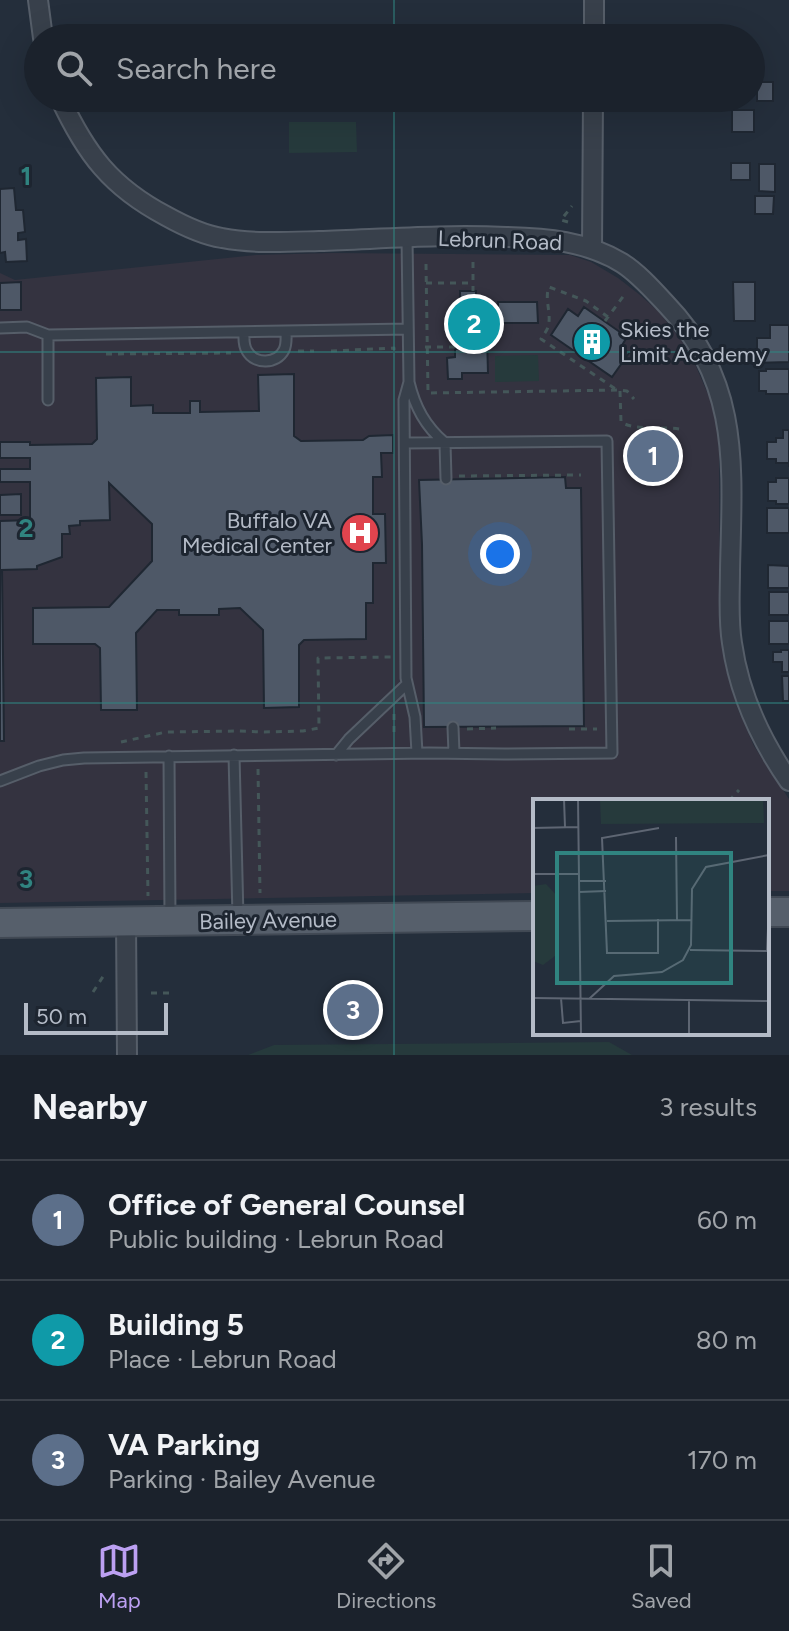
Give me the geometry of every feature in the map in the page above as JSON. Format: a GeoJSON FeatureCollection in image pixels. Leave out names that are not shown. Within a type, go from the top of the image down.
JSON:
{"type":"FeatureCollection","features":[{"type":"Feature","properties":{"kind":"main road","name":"Bailey Avenue"},"geometry":{"type":"LineString","coordinates":[[0,923],[533,916]]}},
{"type":"Feature","properties":{"kind":"street"},"geometry":{"type":"LineString","coordinates":[[38,0],[41,24]]}},
{"type":"Feature","properties":{"kind":"street"},"geometry":{"type":"LineString","coordinates":[[594,0],[594,24]]}},
{"type":"Feature","properties":{"kind":"street","name":"Lebrun Road"},"geometry":{"type":"LineString","coordinates":[[67,112],[88,151],[124,189],[153,210],[184,226],[220,238],[260,243],[488,236],[559,240],[592,248],[623,264],[652,289],[682,321],[700,348],[714,377],[726,416],[730,450],[731,640],[749,709],[789,781]]}},
{"type":"Feature","properties":{"kind":"street"},"geometry":{"type":"LineString","coordinates":[[592,248],[593,112]]}},
{"type":"Feature","properties":{"kind":"street"},"geometry":{"type":"LineString","coordinates":[[126,921],[127,1055]]}},
{"type":"Feature","properties":{"kind":"lane"},"geometry":{"type":"LineString","coordinates":[[407,238],[409,382],[413,399],[426,423],[445,443],[451,478]]}},
{"type":"Feature","properties":{"kind":"lane"},"geometry":{"type":"LineString","coordinates":[[0,328],[27,327],[48,335],[408,329]]}},
{"type":"Feature","properties":{"kind":"lane"},"geometry":{"type":"LineString","coordinates":[[244,332],[247,352],[264,362],[283,353],[286,331]]}},
{"type":"Feature","properties":{"kind":"lane"},"geometry":{"type":"LineString","coordinates":[[48,335],[48,400]]}},
{"type":"Feature","properties":{"kind":"lane"},"geometry":{"type":"LineString","coordinates":[[409,382],[404,400],[407,684],[415,717],[417,753]]}},
{"type":"Feature","properties":{"kind":"lane"},"geometry":{"type":"LineString","coordinates":[[0,781],[63,760],[234,755],[612,753],[607,441],[405,443]]}},
{"type":"Feature","properties":{"kind":"lane"},"geometry":{"type":"LineString","coordinates":[[336,755],[407,684]]}},
{"type":"Feature","properties":{"kind":"lane"},"geometry":{"type":"LineString","coordinates":[[454,753],[458,728]]}},
{"type":"Feature","properties":{"kind":"lane"},"geometry":{"type":"LineString","coordinates":[[234,755],[238,920]]}},
{"type":"Feature","properties":{"kind":"lane"},"geometry":{"type":"LineString","coordinates":[[169,756],[170,921]]}},
{"type":"Feature","properties":{"kind":"path"},"geometry":{"type":"LineString","coordinates":[[561,220],[568,222]]}},
{"type":"Feature","properties":{"kind":"path"},"geometry":{"type":"LineString","coordinates":[[473,262],[473,291]]}},
{"type":"Feature","properties":{"kind":"path"},"geometry":{"type":"LineString","coordinates":[[426,264],[428,393],[619,390],[627,391],[634,399]]}},
{"type":"Feature","properties":{"kind":"path"},"geometry":{"type":"LineString","coordinates":[[426,283],[473,283]]}},
{"type":"Feature","properties":{"kind":"path"},"geometry":{"type":"LineString","coordinates":[[619,390],[541,339],[548,326],[546,293],[549,287],[586,301],[607,319],[625,294]]}},
{"type":"Feature","properties":{"kind":"path"},"geometry":{"type":"LineString","coordinates":[[426,347],[461,347]]}},
{"type":"Feature","properties":{"kind":"path"},"geometry":{"type":"LineString","coordinates":[[331,351],[394,348]]}},
{"type":"Feature","properties":{"kind":"path"},"geometry":{"type":"LineString","coordinates":[[293,351],[314,351]]}},
{"type":"Feature","properties":{"kind":"path"},"geometry":{"type":"LineString","coordinates":[[106,354],[238,353]]}},
{"type":"Feature","properties":{"kind":"path"},"geometry":{"type":"LineString","coordinates":[[619,390],[621,422],[628,427],[684,430]]}},
{"type":"Feature","properties":{"kind":"path"},"geometry":{"type":"LineString","coordinates":[[451,478],[581,475]]}},
{"type":"Feature","properties":{"kind":"path"},"geometry":{"type":"LineString","coordinates":[[116,743],[166,732],[295,732],[319,728],[318,658],[392,657]]}},
{"type":"Feature","properties":{"kind":"path"},"geometry":{"type":"LineString","coordinates":[[394,708],[394,742]]}},
{"type":"Feature","properties":{"kind":"path"},"geometry":{"type":"LineString","coordinates":[[458,728],[496,728]]}},
{"type":"Feature","properties":{"kind":"path"},"geometry":{"type":"LineString","coordinates":[[569,729],[601,728]]}},
{"type":"Feature","properties":{"kind":"path"},"geometry":{"type":"LineString","coordinates":[[258,732],[258,743]]}},
{"type":"Feature","properties":{"kind":"path"},"geometry":{"type":"LineString","coordinates":[[258,767],[260,893]]}},
{"type":"Feature","properties":{"kind":"path"},"geometry":{"type":"LineString","coordinates":[[146,768],[150,899]]}},
{"type":"Feature","properties":{"kind":"path"},"geometry":{"type":"LineString","coordinates":[[731,799],[739,790]]}},
{"type":"Feature","properties":{"kind":"path"},"geometry":{"type":"LineString","coordinates":[[93,992],[112,963]]}},
{"type":"Feature","properties":{"kind":"path"},"geometry":{"type":"LineString","coordinates":[[151,993],[170,993]]}},
{"type":"Feature","properties":{"kind":"shaded area","name":"Buffalo VA Medical Center"},"geometry":{"type":"Polygon","coordinates":[[[256,255],[570,255],[591,262],[618,278],[659,312],[689,350],[710,399],[717,426],[722,647],[737,707],[754,746],[789,799],[789,891],[769,891],[769,799],[533,799],[533,893],[0,903],[0,273],[15,280],[256,255]]]}},
{"type":"Feature","properties":{"kind":"green space"},"geometry":{"type":"Polygon","coordinates":[[[289,122],[356,122],[357,152],[289,153],[289,122]]]}},
{"type":"Feature","properties":{"kind":"green space"},"geometry":{"type":"Polygon","coordinates":[[[538,355],[539,381],[495,382],[495,356],[538,355]]]}},
{"type":"Feature","properties":{"kind":"green space"},"geometry":{"type":"Polygon","coordinates":[[[609,1042],[632,1055],[248,1055],[274,1045],[609,1042]]]}},
{"type":"Feature","properties":{"kind":"building"},"geometry":{"type":"Polygon","coordinates":[[[765,82],[773,82],[773,101],[765,101],[765,82]]]}},
{"type":"Feature","properties":{"kind":"building"},"geometry":{"type":"Polygon","coordinates":[[[732,112],[754,112],[754,132],[732,132],[732,112]]]}},
{"type":"Feature","properties":{"kind":"building"},"geometry":{"type":"Polygon","coordinates":[[[731,163],[750,163],[750,180],[731,180],[731,163]]]}},
{"type":"Feature","properties":{"kind":"building"},"geometry":{"type":"Polygon","coordinates":[[[759,164],[775,164],[775,192],[759,191],[759,164]]]}},
{"type":"Feature","properties":{"kind":"building"},"geometry":{"type":"Polygon","coordinates":[[[14,188],[16,210],[23,210],[25,232],[18,233],[18,240],[26,239],[27,261],[6,262],[5,252],[0,253],[0,189],[14,188]]]}},
{"type":"Feature","properties":{"kind":"building"},"geometry":{"type":"Polygon","coordinates":[[[755,196],[774,196],[773,214],[755,214],[755,196]]]}},
{"type":"Feature","properties":{"kind":"building"},"geometry":{"type":"Polygon","coordinates":[[[21,282],[21,310],[0,310],[0,283],[21,282]]]}},
{"type":"Feature","properties":{"kind":"building"},"geometry":{"type":"Polygon","coordinates":[[[733,282],[755,282],[755,321],[734,321],[733,282]]]}},
{"type":"Feature","properties":{"kind":"building"},"geometry":{"type":"Polygon","coordinates":[[[460,291],[476,291],[476,301],[486,300],[488,373],[462,373],[462,379],[448,379],[447,358],[455,357],[455,349],[461,349],[460,291]]]}},
{"type":"Feature","properties":{"kind":"building"},"geometry":{"type":"Polygon","coordinates":[[[498,302],[537,302],[538,323],[498,323],[498,302]]]}},
{"type":"Feature","properties":{"kind":"building","name":"Skies the Limit Academy"},"geometry":{"type":"Polygon","coordinates":[[[584,307],[627,337],[621,347],[629,353],[612,377],[551,335],[568,309],[578,316],[584,307]]]}},
{"type":"Feature","properties":{"kind":"building"},"geometry":{"type":"Polygon","coordinates":[[[770,325],[789,325],[789,362],[757,363],[757,338],[770,338],[770,325]]]}},
{"type":"Feature","properties":{"kind":"building"},"geometry":{"type":"Polygon","coordinates":[[[789,369],[789,394],[759,391],[759,371],[789,369]]]}},
{"type":"Feature","properties":{"kind":"building"},"geometry":{"type":"Polygon","coordinates":[[[294,374],[294,436],[301,441],[363,440],[369,436],[393,435],[393,453],[381,453],[382,477],[373,477],[373,514],[385,514],[386,563],[373,563],[373,603],[366,603],[366,639],[304,640],[299,645],[299,707],[264,708],[263,630],[240,608],[219,609],[219,615],[179,615],[179,610],[157,610],[136,633],[137,710],[101,710],[100,648],[95,644],[33,644],[33,608],[109,607],[152,561],[152,524],[109,483],[110,520],[80,521],[80,525],[69,526],[70,534],[62,534],[62,557],[37,566],[37,569],[2,570],[4,741],[0,741],[0,521],[30,520],[30,482],[0,482],[0,469],[30,469],[30,458],[0,458],[0,442],[92,444],[97,439],[96,378],[131,377],[131,406],[153,405],[153,413],[190,413],[190,401],[200,401],[200,412],[259,411],[258,375],[294,374]]]}},
{"type":"Feature","properties":{"kind":"building"},"geometry":{"type":"Polygon","coordinates":[[[783,430],[789,430],[789,463],[776,463],[776,459],[767,459],[767,442],[783,438],[783,430]]]}},
{"type":"Feature","properties":{"kind":"building"},"geometry":{"type":"Polygon","coordinates":[[[640,438],[667,438],[668,474],[640,475],[640,438]]]}},
{"type":"Feature","properties":{"kind":"building"},"geometry":{"type":"Polygon","coordinates":[[[565,477],[566,488],[581,488],[584,726],[424,727],[419,480],[565,477]]]}},
{"type":"Feature","properties":{"kind":"building"},"geometry":{"type":"Polygon","coordinates":[[[776,478],[789,478],[789,504],[768,501],[768,482],[776,482],[776,478]]]}},
{"type":"Feature","properties":{"kind":"building"},"geometry":{"type":"Polygon","coordinates":[[[21,494],[21,515],[0,515],[0,495],[21,494]]]}},
{"type":"Feature","properties":{"kind":"building"},"geometry":{"type":"Polygon","coordinates":[[[767,508],[789,508],[789,533],[767,533],[767,508]]]}},
{"type":"Feature","properties":{"kind":"building"},"geometry":{"type":"Polygon","coordinates":[[[768,565],[789,566],[789,588],[768,588],[768,565]]]}},
{"type":"Feature","properties":{"kind":"building"},"geometry":{"type":"Polygon","coordinates":[[[769,592],[789,592],[789,615],[769,615],[769,592]]]}},
{"type":"Feature","properties":{"kind":"building"},"geometry":{"type":"Polygon","coordinates":[[[769,621],[789,621],[789,644],[769,644],[769,621]]]}},
{"type":"Feature","properties":{"kind":"building"},"geometry":{"type":"Polygon","coordinates":[[[789,650],[789,672],[782,672],[782,662],[773,662],[773,652],[789,650]]]}},
{"type":"Feature","properties":{"kind":"building"},"geometry":{"type":"Polygon","coordinates":[[[782,676],[789,676],[789,701],[783,701],[782,676]]]}},
{"type":"Feature","properties":{"kind":"place","name":"Building 5"},"geometry":{"type":"Point","coordinates":[474,324]}},
{"type":"Feature","properties":{"kind":"place","name":"Skies the Limit Academy"},"geometry":{"type":"Point","coordinates":[592,342]}},
{"type":"Feature","properties":{"kind":"place","name":"Office of General Counsel"},"geometry":{"type":"Point","coordinates":[653,456]}},
{"type":"Feature","properties":{"kind":"place","name":"Buffalo VA Medical Center"},"geometry":{"type":"Point","coordinates":[360,533]}},
{"type":"Feature","properties":{"kind":"place","name":"VA Parking"},"geometry":{"type":"Point","coordinates":[353,1010]}}]}
